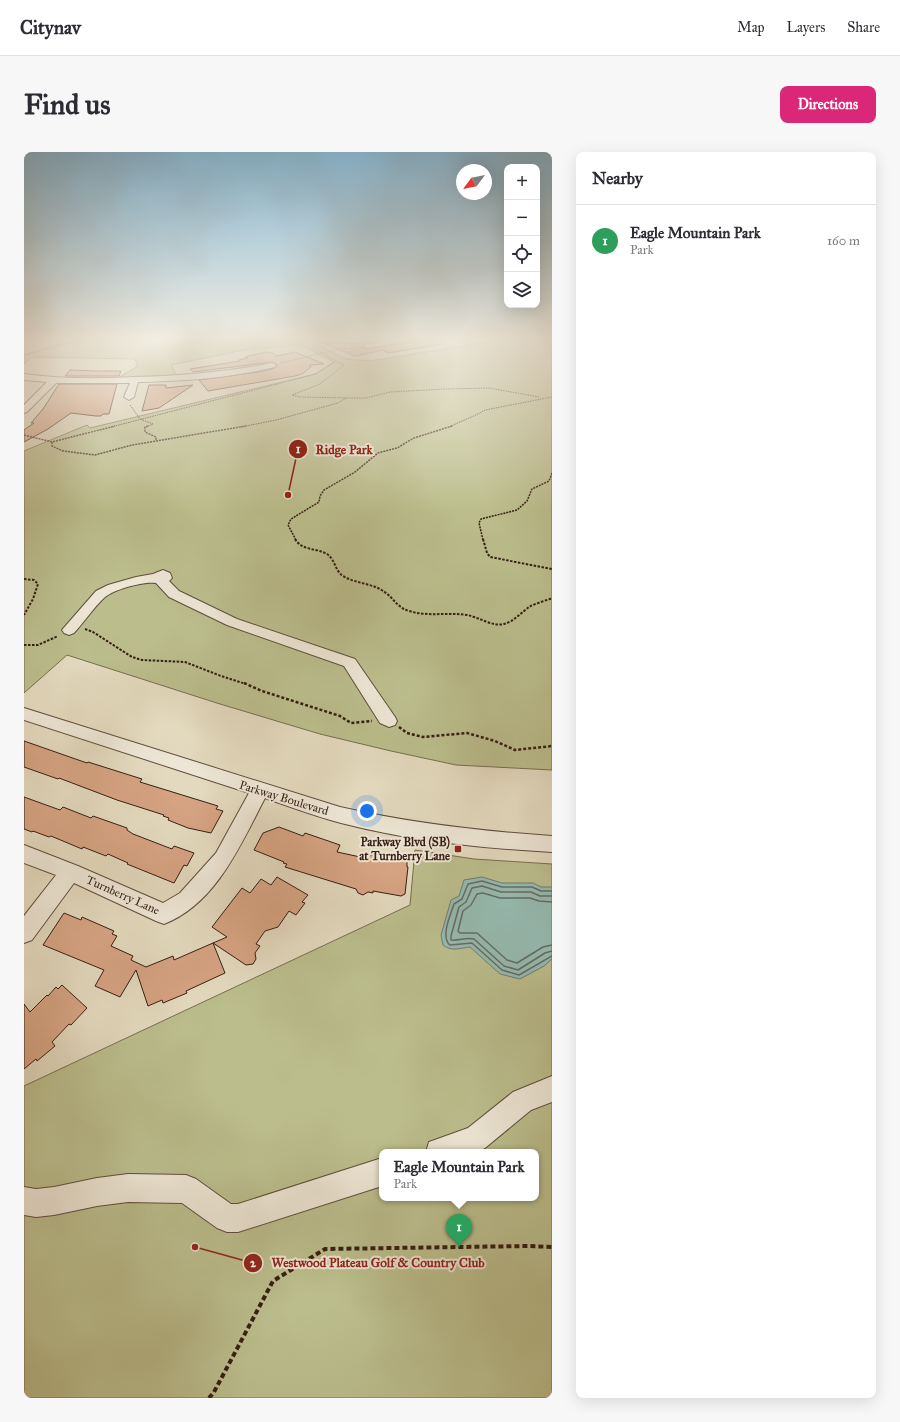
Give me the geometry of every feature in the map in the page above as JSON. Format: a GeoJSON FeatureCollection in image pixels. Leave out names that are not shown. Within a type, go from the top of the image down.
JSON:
{"type":"FeatureCollection","features":[{"type":"Feature","properties":{"kind":"street"},"geometry":{"type":"LineString","coordinates":[[24,410],[38,396]]}},
{"type":"Feature","properties":{"kind":"street"},"geometry":{"type":"LineString","coordinates":[[69,630],[100,594],[113,588],[156,578],[179,597],[232,622],[350,663],[358,679],[373,698],[383,716],[389,721]]}},
{"type":"Feature","properties":{"kind":"street","name":"Parkway Boulevard"},"geometry":{"type":"LineString","coordinates":[[24,714],[260,791],[340,815],[416,832],[475,839],[552,844]]}},
{"type":"Feature","properties":{"kind":"street","name":"Turnberry Lane"},"geometry":{"type":"LineString","coordinates":[[24,854],[71,872],[164,914],[187,900],[223,859],[260,791]]}},
{"type":"Feature","properties":{"kind":"street"},"geometry":{"type":"LineString","coordinates":[[24,933],[71,872]]}},
{"type":"Feature","properties":{"kind":"street"},"geometry":{"type":"LineString","coordinates":[[448,1149],[476,1139],[522,1101],[552,1089]]}},
{"type":"Feature","properties":{"kind":"street"},"geometry":{"type":"LineString","coordinates":[[24,1200],[36,1202],[54,1201],[97,1192],[128,1188],[186,1189],[227,1218],[238,1218],[379,1173]]}},
{"type":"Feature","properties":{"kind":"path"},"geometry":{"type":"LineString","coordinates":[[24,435],[52,442],[231,396]]}},
{"type":"Feature","properties":{"kind":"path"},"geometry":{"type":"LineString","coordinates":[[297,396],[346,398],[366,398],[375,396]]}},
{"type":"Feature","properties":{"kind":"path"},"geometry":{"type":"LineString","coordinates":[[531,396],[541,398]]}},
{"type":"Feature","properties":{"kind":"path"},"geometry":{"type":"LineString","coordinates":[[129,397],[128,402],[140,420],[153,424],[145,427],[145,432],[156,437],[156,440]]}},
{"type":"Feature","properties":{"kind":"path"},"geometry":{"type":"LineString","coordinates":[[552,397],[485,410],[476,416],[461,421],[450,428],[414,438],[397,448],[378,453],[355,472],[324,490],[320,496],[319,502],[291,519],[288,525],[297,542],[306,548],[327,554],[331,558],[337,570],[343,576],[385,592],[397,605],[409,611],[434,616],[455,613],[470,615],[498,625],[506,624],[531,606],[552,598]]}},
{"type":"Feature","properties":{"kind":"path"},"geometry":{"type":"LineString","coordinates":[[52,442],[52,446],[57,449],[90,455],[156,440],[224,430],[276,420],[338,403],[346,398]]}},
{"type":"Feature","properties":{"kind":"path"},"geometry":{"type":"LineString","coordinates":[[552,473],[549,482],[532,489],[528,500],[519,510],[508,514],[486,517],[481,519],[479,523],[487,553],[490,557],[552,569]]}},
{"type":"Feature","properties":{"kind":"path"},"geometry":{"type":"LineString","coordinates":[[24,579],[34,580],[38,584],[33,599],[24,615]]}},
{"type":"Feature","properties":{"kind":"path"},"geometry":{"type":"LineString","coordinates":[[24,645],[38,645],[52,640],[69,630],[83,628],[93,632],[132,658],[142,660],[185,662],[196,665],[221,676],[241,680],[262,691],[340,716],[351,723],[373,720],[389,721],[404,731],[419,737],[457,733],[485,737],[514,750],[552,746]]}},
{"type":"Feature","properties":{"kind":"path"},"geometry":{"type":"LineString","coordinates":[[208,1398],[214,1392],[273,1281],[325,1249],[529,1246],[552,1247]]}},
{"type":"Feature","properties":{"kind":"green space"},"geometry":{"type":"Polygon","coordinates":[[[223,396],[552,396],[552,770],[456,765],[391,751],[320,734],[67,655],[24,693],[24,451],[87,425],[90,428],[223,396]]]}},
{"type":"Feature","properties":{"kind":"green space"},"geometry":{"type":"Polygon","coordinates":[[[415,850],[474,859],[552,864],[552,1398],[24,1398],[24,1086],[410,905],[415,850]]]}},
{"type":"Feature","properties":{"kind":"water"},"geometry":{"type":"Polygon","coordinates":[[[482,877],[502,883],[533,883],[541,887],[552,887],[552,959],[544,966],[520,979],[500,974],[470,947],[453,949],[443,945],[441,935],[451,900],[459,896],[464,880],[482,877]]]}},
{"type":"Feature","properties":{"kind":"building"},"geometry":{"type":"Polygon","coordinates":[[[51,396],[114,396],[109,414],[96,416],[71,413],[48,429],[24,442],[24,430],[34,423],[31,423],[51,396]]]}},
{"type":"Feature","properties":{"kind":"building"},"geometry":{"type":"Polygon","coordinates":[[[146,396],[177,396],[159,408],[142,411],[146,396]]]}},
{"type":"Feature","properties":{"kind":"building"},"geometry":{"type":"Polygon","coordinates":[[[24,741],[87,763],[88,762],[142,779],[140,782],[218,806],[216,809],[223,811],[211,833],[188,828],[168,820],[169,818],[163,816],[164,815],[24,767],[24,741]]]}},
{"type":"Feature","properties":{"kind":"building"},"geometry":{"type":"Polygon","coordinates":[[[24,797],[60,810],[63,807],[91,818],[93,816],[127,828],[127,830],[133,834],[172,849],[174,846],[194,853],[187,866],[184,865],[174,883],[127,864],[128,863],[108,854],[106,856],[83,847],[82,849],[51,836],[49,837],[24,829],[24,797]]]}},
{"type":"Feature","properties":{"kind":"building"},"geometry":{"type":"Polygon","coordinates":[[[279,827],[303,836],[305,833],[340,845],[337,852],[365,858],[365,854],[385,858],[386,854],[402,857],[401,860],[407,861],[408,867],[405,894],[401,896],[373,891],[373,893],[368,892],[363,895],[358,893],[356,889],[285,867],[287,864],[283,863],[284,862],[254,850],[263,833],[279,827]]]}},
{"type":"Feature","properties":{"kind":"building"},"geometry":{"type":"Polygon","coordinates":[[[277,877],[308,895],[302,902],[305,903],[296,915],[289,911],[278,927],[265,931],[256,944],[260,946],[255,953],[256,959],[253,964],[246,965],[213,943],[227,937],[212,927],[242,888],[250,893],[261,879],[271,885],[277,877]]]}},
{"type":"Feature","properties":{"kind":"building"},"geometry":{"type":"Polygon","coordinates":[[[64,913],[81,920],[82,917],[114,931],[112,934],[117,936],[111,946],[133,956],[131,960],[146,967],[173,956],[174,960],[213,943],[225,973],[186,991],[187,993],[163,1003],[162,1000],[148,1006],[136,970],[120,997],[95,986],[104,970],[43,945],[64,913]]]}},
{"type":"Feature","properties":{"kind":"building"},"geometry":{"type":"Polygon","coordinates":[[[62,985],[87,1008],[52,1042],[55,1046],[37,1061],[36,1059],[24,1069],[24,1004],[30,1012],[56,987],[58,989],[62,985]]]}},
{"type":"Feature","properties":{"kind":"place","name":"Ridge Park"},"geometry":{"type":"Point","coordinates":[288,495]}},
{"type":"Feature","properties":{"kind":"place","name":"Parkway Blvd (SB) at Turnberry Lane"},"geometry":{"type":"Point","coordinates":[458,849]}},
{"type":"Feature","properties":{"kind":"place","name":"Westwood Plateau Golf & Country Club"},"geometry":{"type":"Point","coordinates":[195,1247]}},
{"type":"Feature","properties":{"kind":"place","name":"Eagle Mountain Park"},"geometry":{"type":"Point","coordinates":[459,1247]}}]}
